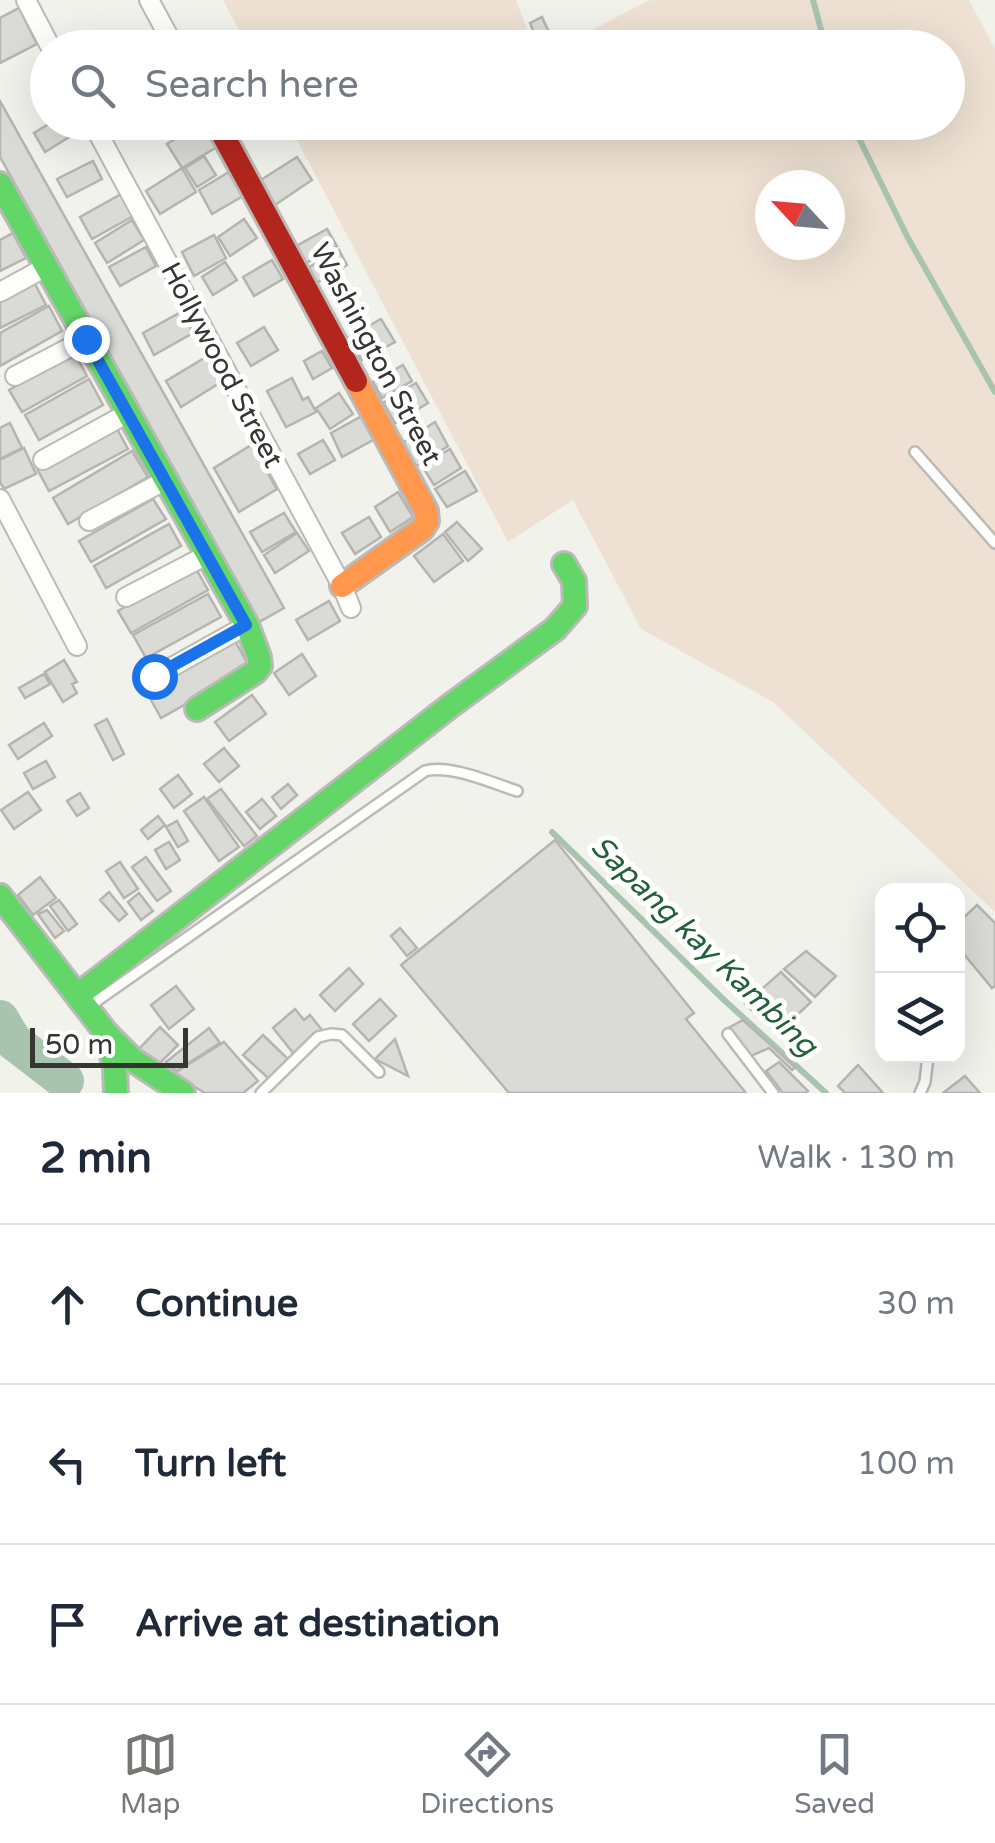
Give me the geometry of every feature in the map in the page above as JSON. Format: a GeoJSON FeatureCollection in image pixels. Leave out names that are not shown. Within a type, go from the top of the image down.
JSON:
{"type":"FeatureCollection","features":[{"type":"Feature","properties":{"kind":"street"},"geometry":{"type":"LineString","coordinates":[[26,0],[42,30]]}},
{"type":"Feature","properties":{"kind":"street"},"geometry":{"type":"LineString","coordinates":[[149,0],[165,30]]}},
{"type":"Feature","properties":{"kind":"street","name":"Hollywood Street"},"geometry":{"type":"LineString","coordinates":[[102,140],[351,608]]}},
{"type":"Feature","properties":{"kind":"street","name":"Washington Street"},"geometry":{"type":"LineString","coordinates":[[226,140],[426,511],[427,521],[422,529],[342,586]]}},
{"type":"Feature","properties":{"kind":"street"},"geometry":{"type":"LineString","coordinates":[[2,194],[208,555],[260,657],[260,666],[197,709]]}},
{"type":"Feature","properties":{"kind":"street"},"geometry":{"type":"LineString","coordinates":[[0,292],[46,267]]}},
{"type":"Feature","properties":{"kind":"street"},"geometry":{"type":"LineString","coordinates":[[16,376],[86,339]]}},
{"type":"Feature","properties":{"kind":"street"},"geometry":{"type":"LineString","coordinates":[[43,460],[128,413]]}},
{"type":"Feature","properties":{"kind":"street"},"geometry":{"type":"LineString","coordinates":[[89,522],[166,480]]}},
{"type":"Feature","properties":{"kind":"street"},"geometry":{"type":"LineString","coordinates":[[0,498],[77,646]]}},
{"type":"Feature","properties":{"kind":"street"},"geometry":{"type":"LineString","coordinates":[[126,598],[208,555]]}},
{"type":"Feature","properties":{"kind":"street"},"geometry":{"type":"LineString","coordinates":[[83,1001],[450,706],[555,629],[576,606],[574,581],[564,564]]}},
{"type":"Feature","properties":{"kind":"street"},"geometry":{"type":"LineString","coordinates":[[154,676],[246,625]]}},
{"type":"Feature","properties":{"kind":"street"},"geometry":{"type":"LineString","coordinates":[[0,896],[107,1034],[133,1060],[182,1093]]}},
{"type":"Feature","properties":{"kind":"street"},"geometry":{"type":"LineString","coordinates":[[107,1034],[116,1068],[116,1093]]}},
{"type":"Feature","properties":{"kind":"lane"},"geometry":{"type":"LineString","coordinates":[[915,452],[995,542]]}},
{"type":"Feature","properties":{"kind":"lane"},"geometry":{"type":"LineString","coordinates":[[83,1001],[425,771],[432,768],[455,772],[517,790]]}},
{"type":"Feature","properties":{"kind":"lane"},"geometry":{"type":"LineString","coordinates":[[261,1093],[318,1037],[331,1034],[342,1034],[379,1072]]}},
{"type":"Feature","properties":{"kind":"lane"},"geometry":{"type":"LineString","coordinates":[[728,1034],[773,1093]]}},
{"type":"Feature","properties":{"kind":"lane"},"geometry":{"type":"LineString","coordinates":[[920,1093],[927,1063]]}},
{"type":"Feature","properties":{"kind":"shaded area"},"geometry":{"type":"Polygon","coordinates":[[[223,0],[516,0],[527,30],[239,30],[223,0]]]}},
{"type":"Feature","properties":{"kind":"shaded area"},"geometry":{"type":"Polygon","coordinates":[[[650,0],[969,0],[995,49],[995,912],[773,702],[641,629],[573,500],[508,542],[297,140],[965,140],[965,30],[591,30],[650,0]]]}},
{"type":"Feature","properties":{"kind":"building"},"geometry":{"type":"Polygon","coordinates":[[[19,8],[30,30],[30,48],[0,63],[0,18],[19,8]]]}},
{"type":"Feature","properties":{"kind":"building"},"geometry":{"type":"Polygon","coordinates":[[[542,17],[548,30],[533,30],[530,23],[542,17]]]}},
{"type":"Feature","properties":{"kind":"building"},"geometry":{"type":"Polygon","coordinates":[[[0,101],[284,608],[259,622],[0,157],[0,101]]]}},
{"type":"Feature","properties":{"kind":"building"},"geometry":{"type":"Polygon","coordinates":[[[38,140],[64,140],[45,152],[38,140]]]}},
{"type":"Feature","properties":{"kind":"building"},"geometry":{"type":"Polygon","coordinates":[[[173,140],[217,140],[220,145],[182,168],[167,144],[173,140]]]}},
{"type":"Feature","properties":{"kind":"building"},"geometry":{"type":"Polygon","coordinates":[[[204,156],[216,175],[197,187],[185,168],[204,156]]]}},
{"type":"Feature","properties":{"kind":"building"},"geometry":{"type":"Polygon","coordinates":[[[297,157],[312,180],[272,207],[256,183],[297,157]]]}},
{"type":"Feature","properties":{"kind":"building"},"geometry":{"type":"Polygon","coordinates":[[[93,161],[102,179],[67,197],[57,179],[93,161]]]}},
{"type":"Feature","properties":{"kind":"building"},"geometry":{"type":"Polygon","coordinates":[[[182,168],[196,192],[160,214],[146,191],[182,168]]]}},
{"type":"Feature","properties":{"kind":"building"},"geometry":{"type":"Polygon","coordinates":[[[229,172],[243,196],[212,214],[199,190],[229,172]]]}},
{"type":"Feature","properties":{"kind":"building"},"geometry":{"type":"Polygon","coordinates":[[[123,193],[135,215],[92,239],[80,217],[123,193]]]}},
{"type":"Feature","properties":{"kind":"building"},"geometry":{"type":"Polygon","coordinates":[[[244,219],[257,238],[230,256],[218,237],[244,219]]]}},
{"type":"Feature","properties":{"kind":"building"},"geometry":{"type":"Polygon","coordinates":[[[132,220],[144,240],[107,263],[95,243],[132,220]]]}},
{"type":"Feature","properties":{"kind":"building"},"geometry":{"type":"Polygon","coordinates":[[[327,229],[337,246],[306,263],[291,249],[327,229]]]}},
{"type":"Feature","properties":{"kind":"building"},"geometry":{"type":"Polygon","coordinates":[[[13,233],[26,258],[0,271],[0,240],[13,233]]]}},
{"type":"Feature","properties":{"kind":"building"},"geometry":{"type":"Polygon","coordinates":[[[214,235],[226,258],[194,276],[182,252],[214,235]]]}},
{"type":"Feature","properties":{"kind":"building"},"geometry":{"type":"Polygon","coordinates":[[[146,247],[156,266],[120,286],[109,267],[146,247]]]}},
{"type":"Feature","properties":{"kind":"building"},"geometry":{"type":"Polygon","coordinates":[[[339,250],[347,265],[315,284],[306,269],[339,250]]]}},
{"type":"Feature","properties":{"kind":"building"},"geometry":{"type":"Polygon","coordinates":[[[272,260],[283,279],[254,296],[243,277],[272,260]]]}},
{"type":"Feature","properties":{"kind":"building"},"geometry":{"type":"Polygon","coordinates":[[[225,262],[237,280],[213,295],[202,277],[225,262]]]}},
{"type":"Feature","properties":{"kind":"building"},"geometry":{"type":"Polygon","coordinates":[[[34,282],[46,305],[0,328],[0,300],[34,282]]]}},
{"type":"Feature","properties":{"kind":"building"},"geometry":{"type":"Polygon","coordinates":[[[49,306],[62,331],[0,366],[0,333],[49,306]]]}},
{"type":"Feature","properties":{"kind":"building"},"geometry":{"type":"Polygon","coordinates":[[[181,312],[193,333],[154,355],[143,333],[181,312]]]}},
{"type":"Feature","properties":{"kind":"building"},"geometry":{"type":"Polygon","coordinates":[[[381,319],[395,342],[362,360],[348,338],[381,319]]]}},
{"type":"Feature","properties":{"kind":"building"},"geometry":{"type":"Polygon","coordinates":[[[264,327],[278,350],[251,366],[237,343],[264,327]]]}},
{"type":"Feature","properties":{"kind":"building"},"geometry":{"type":"Polygon","coordinates":[[[322,351],[332,368],[313,379],[304,361],[322,351]]]}},
{"type":"Feature","properties":{"kind":"building"},"geometry":{"type":"Polygon","coordinates":[[[75,354],[87,376],[22,412],[9,390],[75,354]]]}},
{"type":"Feature","properties":{"kind":"building"},"geometry":{"type":"Polygon","coordinates":[[[206,357],[221,382],[181,407],[166,381],[206,357]]]}},
{"type":"Feature","properties":{"kind":"building"},"geometry":{"type":"Polygon","coordinates":[[[403,365],[412,381],[382,398],[373,382],[403,365]]]}},
{"type":"Feature","properties":{"kind":"building"},"geometry":{"type":"Polygon","coordinates":[[[292,378],[303,400],[308,397],[316,412],[286,427],[267,391],[292,378]]]}},
{"type":"Feature","properties":{"kind":"building"},"geometry":{"type":"Polygon","coordinates":[[[89,379],[103,405],[39,440],[25,415],[89,379]]]}},
{"type":"Feature","properties":{"kind":"building"},"geometry":{"type":"Polygon","coordinates":[[[416,383],[428,403],[395,423],[383,403],[416,383]]]}},
{"type":"Feature","properties":{"kind":"building"},"geometry":{"type":"Polygon","coordinates":[[[339,393],[353,414],[330,429],[316,408],[339,393]]]}},
{"type":"Feature","properties":{"kind":"building"},"geometry":{"type":"Polygon","coordinates":[[[362,416],[375,439],[342,457],[331,433],[362,416]]]}},
{"type":"Feature","properties":{"kind":"building"},"geometry":{"type":"Polygon","coordinates":[[[435,422],[448,446],[415,467],[402,443],[435,422]]]}},
{"type":"Feature","properties":{"kind":"building"},"geometry":{"type":"Polygon","coordinates":[[[10,423],[22,448],[0,459],[0,428],[10,423]]]}},
{"type":"Feature","properties":{"kind":"building"},"geometry":{"type":"Polygon","coordinates":[[[115,425],[128,449],[49,491],[36,467],[115,425]]]}},
{"type":"Feature","properties":{"kind":"building"},"geometry":{"type":"Polygon","coordinates":[[[323,440],[335,460],[310,474],[298,454],[323,440]]]}},
{"type":"Feature","properties":{"kind":"building"},"geometry":{"type":"Polygon","coordinates":[[[256,442],[263,455],[259,458],[277,489],[239,512],[214,468],[256,442]]]}},
{"type":"Feature","properties":{"kind":"building"},"geometry":{"type":"Polygon","coordinates":[[[24,448],[36,474],[4,489],[0,482],[0,460],[24,448]]]}},
{"type":"Feature","properties":{"kind":"building"},"geometry":{"type":"Polygon","coordinates":[[[450,449],[461,468],[434,485],[422,466],[450,449]]]}},
{"type":"Feature","properties":{"kind":"building"},"geometry":{"type":"Polygon","coordinates":[[[132,451],[148,477],[68,524],[53,498],[132,451]]]}},
{"type":"Feature","properties":{"kind":"building"},"geometry":{"type":"Polygon","coordinates":[[[465,471],[477,491],[447,507],[435,489],[465,471]]]}},
{"type":"Feature","properties":{"kind":"building"},"geometry":{"type":"Polygon","coordinates":[[[398,492],[413,517],[390,532],[375,507],[398,492]]]}},
{"type":"Feature","properties":{"kind":"building"},"geometry":{"type":"Polygon","coordinates":[[[153,499],[166,519],[91,562],[79,541],[153,499]]]}},
{"type":"Feature","properties":{"kind":"building"},"geometry":{"type":"Polygon","coordinates":[[[284,513],[296,532],[262,552],[250,532],[284,513]]]}},
{"type":"Feature","properties":{"kind":"building"},"geometry":{"type":"Polygon","coordinates":[[[369,517],[381,537],[355,554],[342,533],[369,517]]]}},
{"type":"Feature","properties":{"kind":"building"},"geometry":{"type":"Polygon","coordinates":[[[457,522],[482,549],[468,561],[445,532],[457,522]]]}},
{"type":"Feature","properties":{"kind":"building"},"geometry":{"type":"Polygon","coordinates":[[[169,524],[181,546],[106,588],[94,566],[169,524]]]}},
{"type":"Feature","properties":{"kind":"building"},"geometry":{"type":"Polygon","coordinates":[[[297,533],[309,551],[275,573],[264,555],[297,533]]]}},
{"type":"Feature","properties":{"kind":"building"},"geometry":{"type":"Polygon","coordinates":[[[443,534],[463,561],[434,582],[414,556],[443,534]]]}},
{"type":"Feature","properties":{"kind":"building"},"geometry":{"type":"Polygon","coordinates":[[[195,567],[208,590],[131,633],[118,611],[195,567]]]}},
{"type":"Feature","properties":{"kind":"building"},"geometry":{"type":"Polygon","coordinates":[[[208,594],[221,617],[146,658],[133,635],[208,594]]]}},
{"type":"Feature","properties":{"kind":"building"},"geometry":{"type":"Polygon","coordinates":[[[329,601],[340,621],[308,640],[296,620],[329,601]]]}},
{"type":"Feature","properties":{"kind":"building"},"geometry":{"type":"Polygon","coordinates":[[[234,639],[250,668],[161,718],[145,689],[234,639]]]}},
{"type":"Feature","properties":{"kind":"building"},"geometry":{"type":"Polygon","coordinates":[[[302,654],[316,676],[289,695],[274,673],[302,654]]]}},
{"type":"Feature","properties":{"kind":"building"},"geometry":{"type":"Polygon","coordinates":[[[64,660],[77,682],[72,684],[77,693],[63,702],[45,672],[64,660]]]}},
{"type":"Feature","properties":{"kind":"building"},"geometry":{"type":"Polygon","coordinates":[[[44,674],[50,684],[25,698],[19,688],[44,674]]]}},
{"type":"Feature","properties":{"kind":"building"},"geometry":{"type":"Polygon","coordinates":[[[252,695],[266,714],[229,741],[215,722],[252,695]]]}},
{"type":"Feature","properties":{"kind":"building"},"geometry":{"type":"Polygon","coordinates":[[[107,719],[124,754],[113,760],[95,725],[107,719]]]}},
{"type":"Feature","properties":{"kind":"building"},"geometry":{"type":"Polygon","coordinates":[[[44,723],[52,736],[18,759],[9,745],[44,723]]]}},
{"type":"Feature","properties":{"kind":"building"},"geometry":{"type":"Polygon","coordinates":[[[224,748],[239,766],[219,782],[204,764],[224,748]]]}},
{"type":"Feature","properties":{"kind":"building"},"geometry":{"type":"Polygon","coordinates":[[[46,761],[55,777],[33,789],[24,773],[46,761]]]}},
{"type":"Feature","properties":{"kind":"building"},"geometry":{"type":"Polygon","coordinates":[[[178,775],[192,794],[174,808],[160,789],[178,775]]]}},
{"type":"Feature","properties":{"kind":"building"},"geometry":{"type":"Polygon","coordinates":[[[288,784],[297,795],[281,809],[272,797],[288,784]]]}},
{"type":"Feature","properties":{"kind":"building"},"geometry":{"type":"Polygon","coordinates":[[[221,789],[257,836],[244,846],[207,799],[221,789]]]}},
{"type":"Feature","properties":{"kind":"building"},"geometry":{"type":"Polygon","coordinates":[[[28,792],[41,810],[14,829],[1,810],[28,792]]]}},
{"type":"Feature","properties":{"kind":"building"},"geometry":{"type":"Polygon","coordinates":[[[80,793],[89,808],[77,816],[67,801],[80,793]]]}},
{"type":"Feature","properties":{"kind":"building"},"geometry":{"type":"Polygon","coordinates":[[[204,797],[239,847],[219,861],[184,811],[204,797]]]}},
{"type":"Feature","properties":{"kind":"building"},"geometry":{"type":"Polygon","coordinates":[[[262,799],[276,816],[260,829],[246,812],[262,799]]]}},
{"type":"Feature","properties":{"kind":"building"},"geometry":{"type":"Polygon","coordinates":[[[158,816],[165,825],[148,839],[141,830],[158,816]]]}},
{"type":"Feature","properties":{"kind":"building"},"geometry":{"type":"Polygon","coordinates":[[[177,821],[188,841],[178,847],[166,827],[177,821]]]}},
{"type":"Feature","properties":{"kind":"building"},"geometry":{"type":"Polygon","coordinates":[[[555,840],[694,1013],[686,1019],[746,1093],[509,1093],[401,965],[555,840]]]}},
{"type":"Feature","properties":{"kind":"building"},"geometry":{"type":"Polygon","coordinates":[[[169,842],[180,860],[166,869],[155,850],[169,842]]]}},
{"type":"Feature","properties":{"kind":"building"},"geometry":{"type":"Polygon","coordinates":[[[146,857],[171,891],[157,901],[132,867],[146,857]]]}},
{"type":"Feature","properties":{"kind":"building"},"geometry":{"type":"Polygon","coordinates":[[[120,862],[138,889],[124,898],[106,871],[120,862]]]}},
{"type":"Feature","properties":{"kind":"building"},"geometry":{"type":"Polygon","coordinates":[[[40,877],[56,898],[33,915],[18,895],[40,877]]]}},
{"type":"Feature","properties":{"kind":"building"},"geometry":{"type":"Polygon","coordinates":[[[109,892],[127,914],[119,921],[100,900],[109,892]]]}},
{"type":"Feature","properties":{"kind":"building"},"geometry":{"type":"Polygon","coordinates":[[[139,893],[153,911],[141,920],[128,902],[139,893]]]}},
{"type":"Feature","properties":{"kind":"building"},"geometry":{"type":"Polygon","coordinates":[[[59,900],[77,924],[68,931],[50,906],[59,900]]]}},
{"type":"Feature","properties":{"kind":"building"},"geometry":{"type":"Polygon","coordinates":[[[977,905],[995,923],[992,988],[965,955],[965,916],[977,905]]]}},
{"type":"Feature","properties":{"kind":"building"},"geometry":{"type":"Polygon","coordinates":[[[47,910],[64,931],[55,938],[38,914],[47,910]]]}},
{"type":"Feature","properties":{"kind":"building"},"geometry":{"type":"Polygon","coordinates":[[[400,928],[417,948],[407,956],[391,936],[400,928]]]}},
{"type":"Feature","properties":{"kind":"building"},"geometry":{"type":"Polygon","coordinates":[[[806,951],[836,976],[815,997],[784,969],[806,951]]]}},
{"type":"Feature","properties":{"kind":"building"},"geometry":{"type":"Polygon","coordinates":[[[349,968],[363,984],[335,1011],[320,995],[349,968]]]}},
{"type":"Feature","properties":{"kind":"building"},"geometry":{"type":"Polygon","coordinates":[[[781,972],[811,1002],[794,1018],[801,1029],[794,1036],[781,1036],[745,1004],[781,972]]]}},
{"type":"Feature","properties":{"kind":"building"},"geometry":{"type":"Polygon","coordinates":[[[176,986],[194,1009],[169,1029],[151,1005],[176,986]]]}},
{"type":"Feature","properties":{"kind":"building"},"geometry":{"type":"Polygon","coordinates":[[[380,999],[396,1016],[369,1041],[353,1024],[380,999]]]}},
{"type":"Feature","properties":{"kind":"building"},"geometry":{"type":"Polygon","coordinates":[[[295,1009],[304,1020],[310,1015],[322,1030],[294,1054],[273,1028],[295,1009]]]}},
{"type":"Feature","properties":{"kind":"building"},"geometry":{"type":"Polygon","coordinates":[[[743,1020],[795,1067],[792,1070],[769,1048],[751,1056],[726,1029],[743,1020]]]}},
{"type":"Feature","properties":{"kind":"building"},"geometry":{"type":"Polygon","coordinates":[[[160,1027],[178,1045],[155,1068],[137,1051],[160,1027]]]}},
{"type":"Feature","properties":{"kind":"building"},"geometry":{"type":"Polygon","coordinates":[[[209,1028],[220,1043],[176,1071],[166,1062],[209,1028]]]}},
{"type":"Feature","properties":{"kind":"building"},"geometry":{"type":"Polygon","coordinates":[[[263,1035],[288,1059],[269,1079],[243,1055],[263,1035]]]}},
{"type":"Feature","properties":{"kind":"building"},"geometry":{"type":"Polygon","coordinates":[[[395,1039],[408,1076],[375,1059],[395,1039]]]}},
{"type":"Feature","properties":{"kind":"building"},"geometry":{"type":"Polygon","coordinates":[[[224,1042],[258,1081],[243,1093],[205,1093],[173,1074],[224,1042]]]}},
{"type":"Feature","properties":{"kind":"building"},"geometry":{"type":"Polygon","coordinates":[[[779,1062],[808,1091],[783,1093],[766,1071],[779,1062]]]}},
{"type":"Feature","properties":{"kind":"building"},"geometry":{"type":"Polygon","coordinates":[[[858,1065],[883,1093],[845,1093],[838,1086],[858,1065]]]}},
{"type":"Feature","properties":{"kind":"building"},"geometry":{"type":"Polygon","coordinates":[[[965,1076],[980,1093],[943,1093],[965,1076]]]}},
{"type":"Feature","properties":{"kind":"waterway"},"geometry":{"type":"LineString","coordinates":[[813,0],[821,30]]}},
{"type":"Feature","properties":{"kind":"waterway"},"geometry":{"type":"LineString","coordinates":[[860,140],[908,238],[995,392]]}},
{"type":"Feature","properties":{"kind":"waterway","name":"Sapang kay Kambing"},"geometry":{"type":"LineString","coordinates":[[552,832],[826,1093]]}},
{"type":"Feature","properties":{"kind":"waterway"},"geometry":{"type":"LineString","coordinates":[[0,1019],[13,1041],[65,1081]]}},
{"type":"Feature","properties":{"kind":"traffic: fast"},"geometry":{"type":"LineString","coordinates":[[0,184],[247,625],[260,666],[197,709]]}},
{"type":"Feature","properties":{"kind":"traffic: fast"},"geometry":{"type":"LineString","coordinates":[[78,995],[555,629],[575,606],[574,581],[564,564]]}},
{"type":"Feature","properties":{"kind":"traffic: fast"},"geometry":{"type":"LineString","coordinates":[[0,896],[107,1034],[133,1060],[183,1093]]}},
{"type":"Feature","properties":{"kind":"traffic: fast"},"geometry":{"type":"LineString","coordinates":[[107,1034],[116,1093]]}},
{"type":"Feature","properties":{"kind":"traffic: slow"},"geometry":{"type":"LineString","coordinates":[[342,586],[422,529],[427,521],[426,511],[356,381]]}},
{"type":"Feature","properties":{"kind":"traffic: jam"},"geometry":{"type":"LineString","coordinates":[[226,140],[356,381]]}},
{"type":"Feature","properties":{"kind":"route"},"geometry":{"type":"LineString","coordinates":[[86,339],[246,625],[154,676]]}}]}
